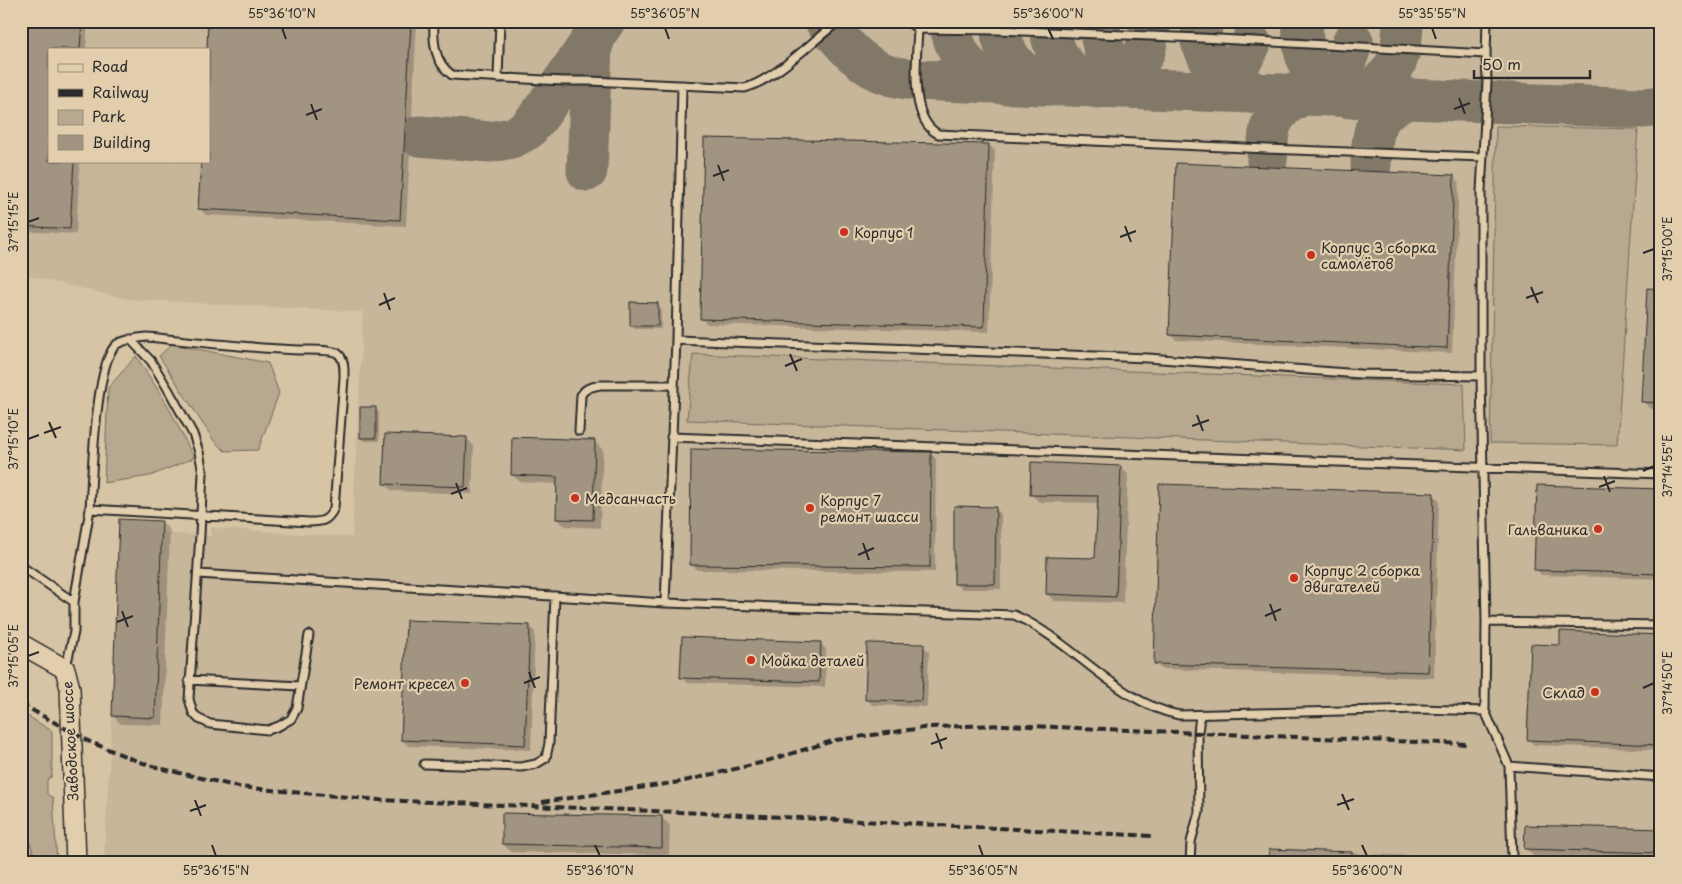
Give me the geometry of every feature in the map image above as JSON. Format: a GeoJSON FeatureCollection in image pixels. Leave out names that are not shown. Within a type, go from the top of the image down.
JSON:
{"type":"FeatureCollection","features":[{"type":"Feature","properties":{"kind":"street","name":"Заводское шоссе"},"geometry":{"type":"LineString","coordinates":[[21,644],[65,669],[70,688],[76,863]]}},
{"type":"Feature","properties":{"kind":"lane"},"geometry":{"type":"LineString","coordinates":[[434,21],[433,38],[436,55],[443,68],[452,75],[745,88],[756,85],[769,77],[839,21]]}},
{"type":"Feature","properties":{"kind":"lane"},"geometry":{"type":"LineString","coordinates":[[498,78],[500,21]]}},
{"type":"Feature","properties":{"kind":"lane"},"geometry":{"type":"LineString","coordinates":[[907,21],[918,29],[998,30],[1201,38],[1486,54]]}},
{"type":"Feature","properties":{"kind":"lane"},"geometry":{"type":"LineString","coordinates":[[1487,21],[1487,82],[1481,191],[1486,622],[1485,711],[1508,766],[1512,857],[1515,863]]}},
{"type":"Feature","properties":{"kind":"lane"},"geometry":{"type":"LineString","coordinates":[[918,29],[916,80],[920,111],[930,129],[938,134],[1296,151],[1483,157]]}},
{"type":"Feature","properties":{"kind":"lane"},"geometry":{"type":"LineString","coordinates":[[665,603],[676,340],[682,85]]}},
{"type":"Feature","properties":{"kind":"lane"},"geometry":{"type":"LineString","coordinates":[[65,669],[74,632],[74,602],[90,509],[99,390],[108,358],[116,345],[130,339],[147,337],[262,349],[336,352],[342,358],[344,378],[334,508],[326,520],[309,522],[90,509]]}},
{"type":"Feature","properties":{"kind":"lane"},"geometry":{"type":"LineString","coordinates":[[130,339],[155,368],[193,434],[203,473],[198,574],[189,680],[188,699],[190,706],[199,719],[210,724],[268,730],[291,719],[297,708],[310,635]]}},
{"type":"Feature","properties":{"kind":"lane"},"geometry":{"type":"LineString","coordinates":[[676,340],[1148,358],[1360,374],[1482,376]]}},
{"type":"Feature","properties":{"kind":"lane"},"geometry":{"type":"LineString","coordinates":[[579,431],[582,396],[584,390],[589,387],[600,385],[674,385]]}},
{"type":"Feature","properties":{"kind":"lane"},"geometry":{"type":"LineString","coordinates":[[671,437],[1661,474]]}},
{"type":"Feature","properties":{"kind":"lane"},"geometry":{"type":"LineString","coordinates":[[21,566],[74,602]]}},
{"type":"Feature","properties":{"kind":"lane"},"geometry":{"type":"LineString","coordinates":[[198,574],[665,603],[1014,615],[1034,624],[1143,703],[1165,712],[1179,715],[1200,716],[1241,712],[1420,709],[1485,711]]}},
{"type":"Feature","properties":{"kind":"lane"},"geometry":{"type":"LineString","coordinates":[[424,764],[521,767],[542,762],[546,758],[549,743],[555,596]]}},
{"type":"Feature","properties":{"kind":"lane"},"geometry":{"type":"LineString","coordinates":[[1486,622],[1661,624]]}},
{"type":"Feature","properties":{"kind":"lane"},"geometry":{"type":"LineString","coordinates":[[189,680],[300,686]]}},
{"type":"Feature","properties":{"kind":"lane"},"geometry":{"type":"LineString","coordinates":[[1190,863],[1191,842],[1199,812],[1198,733],[1200,716]]}},
{"type":"Feature","properties":{"kind":"lane"},"geometry":{"type":"LineString","coordinates":[[1508,766],[1661,776]]}},
{"type":"Feature","properties":{"kind":"shaded area"},"geometry":{"type":"Polygon","coordinates":[[[21,21],[1661,21],[1661,863],[109,862],[104,858],[112,716],[119,519],[162,521],[162,533],[211,536],[211,528],[352,537],[363,312],[127,299],[21,274],[21,21]]]}},
{"type":"Feature","properties":{"kind":"shaded area"},"geometry":{"type":"Polygon","coordinates":[[[21,818],[37,863],[21,863],[21,818]]]}},
{"type":"Feature","properties":{"kind":"green space"},"geometry":{"type":"Polygon","coordinates":[[[1496,126],[1638,129],[1617,445],[1490,443],[1496,126]]]}},
{"type":"Feature","properties":{"kind":"green space"},"geometry":{"type":"Polygon","coordinates":[[[172,344],[268,363],[279,393],[258,450],[225,451],[214,441],[159,356],[172,344]]]}},
{"type":"Feature","properties":{"kind":"green space"},"geometry":{"type":"Polygon","coordinates":[[[693,354],[1464,384],[1466,450],[687,420],[693,354]]]}},
{"type":"Feature","properties":{"kind":"green space"},"geometry":{"type":"Polygon","coordinates":[[[136,356],[167,404],[194,458],[150,476],[104,483],[108,388],[136,356]]]}},
{"type":"Feature","properties":{"kind":"green space"},"geometry":{"type":"Polygon","coordinates":[[[21,712],[52,731],[52,776],[47,780],[47,794],[53,798],[57,863],[37,863],[21,818],[21,712]]]}},
{"type":"Feature","properties":{"kind":"building"},"geometry":{"type":"Polygon","coordinates":[[[21,21],[82,21],[80,48],[48,48],[48,162],[74,162],[70,229],[21,226],[21,21]]]}},
{"type":"Feature","properties":{"kind":"building"},"geometry":{"type":"Polygon","coordinates":[[[208,21],[411,21],[400,220],[198,209],[201,162],[210,162],[210,48],[207,48],[208,21]]]}},
{"type":"Feature","properties":{"kind":"building","name":"Корпус 1"},"geometry":{"type":"Polygon","coordinates":[[[704,138],[989,144],[984,327],[700,319],[704,138]]]}},
{"type":"Feature","properties":{"kind":"building","name":"Корпус 3 сборка самолётов"},"geometry":{"type":"Polygon","coordinates":[[[1176,163],[1454,175],[1447,348],[1169,335],[1176,163]]]}},
{"type":"Feature","properties":{"kind":"building"},"geometry":{"type":"Polygon","coordinates":[[[1647,288],[1661,289],[1661,403],[1641,402],[1647,288]]]}},
{"type":"Feature","properties":{"kind":"building"},"geometry":{"type":"Polygon","coordinates":[[[630,302],[658,303],[658,326],[630,326],[630,302]]]}},
{"type":"Feature","properties":{"kind":"building"},"geometry":{"type":"Polygon","coordinates":[[[360,407],[376,407],[376,438],[360,438],[360,407]]]}},
{"type":"Feature","properties":{"kind":"building"},"geometry":{"type":"Polygon","coordinates":[[[385,434],[467,437],[465,487],[383,484],[385,434]]]}},
{"type":"Feature","properties":{"kind":"building","name":"Медсанчасть"},"geometry":{"type":"Polygon","coordinates":[[[512,437],[595,440],[593,520],[556,519],[557,477],[511,475],[512,437]]]}},
{"type":"Feature","properties":{"kind":"building","name":"Корпус 7 ремонт шасси"},"geometry":{"type":"Polygon","coordinates":[[[691,449],[931,452],[930,567],[690,565],[691,449]]]}},
{"type":"Feature","properties":{"kind":"building"},"geometry":{"type":"Polygon","coordinates":[[[1031,462],[1121,466],[1116,597],[1046,594],[1047,557],[1095,558],[1098,496],[1030,495],[1031,462]]]}},
{"type":"Feature","properties":{"kind":"building","name":"Корпус 2 сборка двигателей"},"geometry":{"type":"Polygon","coordinates":[[[1159,484],[1434,493],[1428,672],[1154,664],[1159,484]]]}},
{"type":"Feature","properties":{"kind":"building","name":"Гальваника"},"geometry":{"type":"Polygon","coordinates":[[[1537,485],[1661,489],[1661,574],[1534,570],[1537,485]]]}},
{"type":"Feature","properties":{"kind":"building"},"geometry":{"type":"Polygon","coordinates":[[[954,506],[996,507],[995,584],[954,584],[954,506]]]}},
{"type":"Feature","properties":{"kind":"building"},"geometry":{"type":"Polygon","coordinates":[[[119,519],[162,521],[155,718],[112,716],[119,519]]]}},
{"type":"Feature","properties":{"kind":"building","name":"Ремонт кресел"},"geometry":{"type":"Polygon","coordinates":[[[406,620],[530,625],[525,745],[401,740],[406,620]]]}},
{"type":"Feature","properties":{"kind":"building","name":"Склад"},"geometry":{"type":"Polygon","coordinates":[[[1560,631],[1661,635],[1661,745],[1527,740],[1531,644],[1560,645],[1560,631]]]}},
{"type":"Feature","properties":{"kind":"building","name":"Мойка деталей"},"geometry":{"type":"Polygon","coordinates":[[[682,637],[821,642],[819,682],[680,678],[682,637]]]}},
{"type":"Feature","properties":{"kind":"building"},"geometry":{"type":"Polygon","coordinates":[[[867,643],[924,644],[922,701],[865,700],[867,643]]]}},
{"type":"Feature","properties":{"kind":"building"},"geometry":{"type":"Polygon","coordinates":[[[502,813],[662,816],[662,848],[502,844],[502,813]]]}},
{"type":"Feature","properties":{"kind":"building"},"geometry":{"type":"Polygon","coordinates":[[[1525,825],[1661,829],[1661,853],[1524,849],[1525,825]]]}},
{"type":"Feature","properties":{"kind":"building"},"geometry":{"type":"Polygon","coordinates":[[[1269,849],[1352,852],[1352,863],[1268,863],[1269,849]]]}},
{"type":"Feature","properties":{"kind":"taxiway"},"geometry":{"type":"LineString","coordinates":[[419,136],[490,142],[512,138],[527,130],[605,21]]}},
{"type":"Feature","properties":{"kind":"taxiway"},"geometry":{"type":"LineString","coordinates":[[825,21],[845,46],[870,66],[893,76],[916,80],[1644,108],[1661,106]]}},
{"type":"Feature","properties":{"kind":"taxiway"},"geometry":{"type":"LineString","coordinates":[[949,21],[955,44],[966,63],[981,76],[1004,84]]}},
{"type":"Feature","properties":{"kind":"taxiway"},"geometry":{"type":"LineString","coordinates":[[1000,21],[1002,38],[1008,54],[1018,67],[1032,78],[1055,86]]}},
{"type":"Feature","properties":{"kind":"taxiway"},"geometry":{"type":"LineString","coordinates":[[1049,21],[1053,44],[1062,62],[1077,76],[1097,88],[1126,73],[1138,62],[1146,48],[1150,28]]}},
{"type":"Feature","properties":{"kind":"taxiway"},"geometry":{"type":"LineString","coordinates":[[1100,21],[1102,44],[1112,62],[1127,77],[1146,88]]}},
{"type":"Feature","properties":{"kind":"taxiway"},"geometry":{"type":"LineString","coordinates":[[1202,21],[1201,42],[1213,68],[1223,79],[1235,87],[1253,91]]}},
{"type":"Feature","properties":{"kind":"taxiway"},"geometry":{"type":"LineString","coordinates":[[1303,21],[1304,49],[1311,69],[1326,85],[1350,98],[1376,85],[1392,70],[1400,50],[1403,21]]}},
{"type":"Feature","properties":{"kind":"taxiway"},"geometry":{"type":"LineString","coordinates":[[587,171],[592,46],[595,39]]}},
{"type":"Feature","properties":{"kind":"taxiway"},"geometry":{"type":"LineString","coordinates":[[1267,161],[1269,132],[1277,114],[1291,101],[1333,78],[1348,56],[1353,41]]}},
{"type":"Feature","properties":{"kind":"taxiway"},"geometry":{"type":"LineString","coordinates":[[1200,90],[1218,83],[1232,73],[1251,43]]}},
{"type":"Feature","properties":{"kind":"taxiway"},"geometry":{"type":"LineString","coordinates":[[1371,165],[1372,143],[1376,125],[1387,111],[1406,100]]}},
{"type":"Feature","properties":{"kind":"railway"},"geometry":{"type":"LineString","coordinates":[[21,704],[90,742],[140,762],[239,787],[379,800],[704,813],[1153,836]]}},
{"type":"Feature","properties":{"kind":"railway"},"geometry":{"type":"LineString","coordinates":[[542,802],[680,782],[760,763],[836,740],[930,727],[1006,725],[1467,744]]}},
{"type":"Feature","properties":{"kind":"place","name":"Корпус 1"},"geometry":{"type":"Point","coordinates":[844,232]}},
{"type":"Feature","properties":{"kind":"place","name":"Корпус 3 сборка самолётов"},"geometry":{"type":"Point","coordinates":[1311,255]}},
{"type":"Feature","properties":{"kind":"place","name":"Медсанчасть"},"geometry":{"type":"Point","coordinates":[575,498]}},
{"type":"Feature","properties":{"kind":"place","name":"Корпус 7 ремонт шасси"},"geometry":{"type":"Point","coordinates":[810,508]}},
{"type":"Feature","properties":{"kind":"place","name":"Гальваника"},"geometry":{"type":"Point","coordinates":[1598,529]}},
{"type":"Feature","properties":{"kind":"place","name":"Корпус 2 сборка двигателей"},"geometry":{"type":"Point","coordinates":[1294,578]}},
{"type":"Feature","properties":{"kind":"place","name":"Мойка деталей"},"geometry":{"type":"Point","coordinates":[751,660]}},
{"type":"Feature","properties":{"kind":"place","name":"Ремонт кресел"},"geometry":{"type":"Point","coordinates":[465,683]}},
{"type":"Feature","properties":{"kind":"place","name":"Склад"},"geometry":{"type":"Point","coordinates":[1595,692]}}]}
